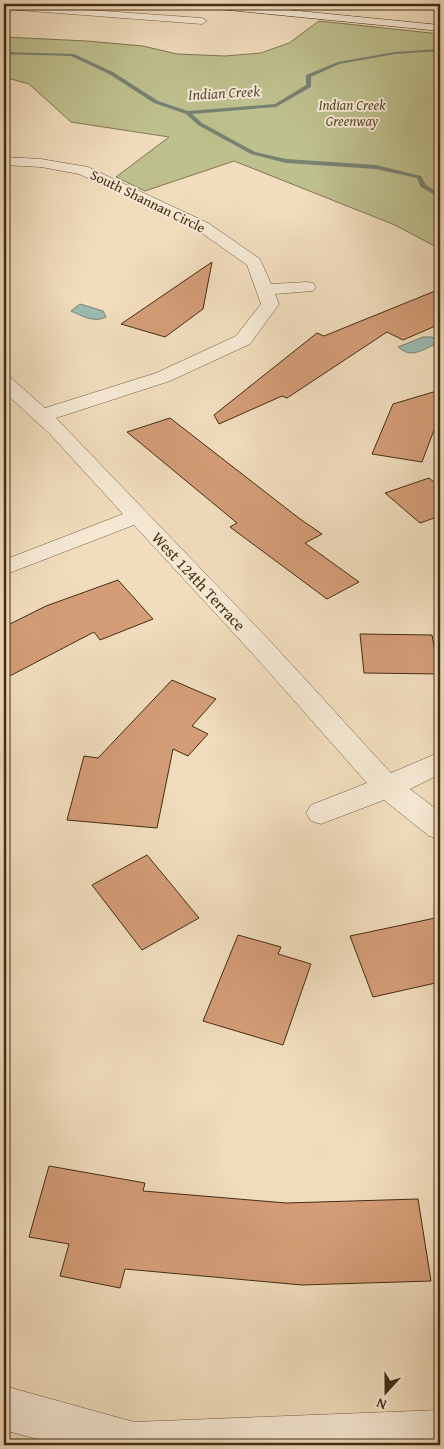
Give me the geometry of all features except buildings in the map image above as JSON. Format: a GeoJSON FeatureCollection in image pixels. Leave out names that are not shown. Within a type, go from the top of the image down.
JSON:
{"type":"FeatureCollection","features":[{"type":"Feature","properties":{"kind":"street"},"geometry":{"type":"LineString","coordinates":[[198,4],[440,28]]}},
{"type":"Feature","properties":{"kind":"street"},"geometry":{"type":"LineString","coordinates":[[276,4],[440,20]]}},
{"type":"Feature","properties":{"kind":"street"},"geometry":{"type":"LineString","coordinates":[[10,6],[98,15],[202,21]]}},
{"type":"Feature","properties":{"kind":"street","name":"South Shannan Circle"},"geometry":{"type":"LineString","coordinates":[[4,161],[41,163],[83,170],[202,226],[254,264],[270,304],[243,340],[163,377],[41,416]]}},
{"type":"Feature","properties":{"kind":"street"},"geometry":{"type":"LineString","coordinates":[[264,290],[307,287]]}},
{"type":"Feature","properties":{"kind":"street","name":"West 124th Terrace"},"geometry":{"type":"LineString","coordinates":[[4,382],[41,416],[137,516],[262,648],[388,787],[440,828]]}},
{"type":"Feature","properties":{"kind":"street"},"geometry":{"type":"LineString","coordinates":[[4,568],[137,516]]}},
{"type":"Feature","properties":{"kind":"street"},"geometry":{"type":"LineString","coordinates":[[321,813],[388,787],[440,762]]}},
{"type":"Feature","properties":{"kind":"street"},"geometry":{"type":"LineString","coordinates":[[4,1408],[73,1436],[134,1444],[440,1432]]}},
{"type":"Feature","properties":{"kind":"green space","name":"Indian Creek Greenway"},"geometry":{"type":"Polygon","coordinates":[[[319,21],[440,34],[440,249],[395,225],[234,161],[145,191],[116,177],[169,137],[71,122],[29,84],[4,77],[4,37],[87,41],[143,46],[177,54],[225,56],[261,53],[289,43],[319,21]]]}},
{"type":"Feature","properties":{"kind":"water"},"geometry":{"type":"Polygon","coordinates":[[[80,304],[103,311],[106,317],[93,319],[71,311],[80,304]]]}},
{"type":"Feature","properties":{"kind":"water"},"geometry":{"type":"Polygon","coordinates":[[[423,337],[432,337],[437,340],[436,344],[412,353],[403,351],[398,347],[423,337]]]}},
{"type":"Feature","properties":{"kind":"waterway","name":"Indian Creek"},"geometry":{"type":"LineString","coordinates":[[188,113],[276,105],[309,86],[308,76],[338,63],[395,53],[440,50]]}},
{"type":"Feature","properties":{"kind":"waterway","name":"Indian Creek"},"geometry":{"type":"LineString","coordinates":[[4,53],[72,55],[111,73],[156,102],[188,113]]}},
{"type":"Feature","properties":{"kind":"waterway"},"geometry":{"type":"LineString","coordinates":[[188,113],[200,124],[253,153],[286,161],[376,167],[419,177],[423,186],[440,196]]}}]}
